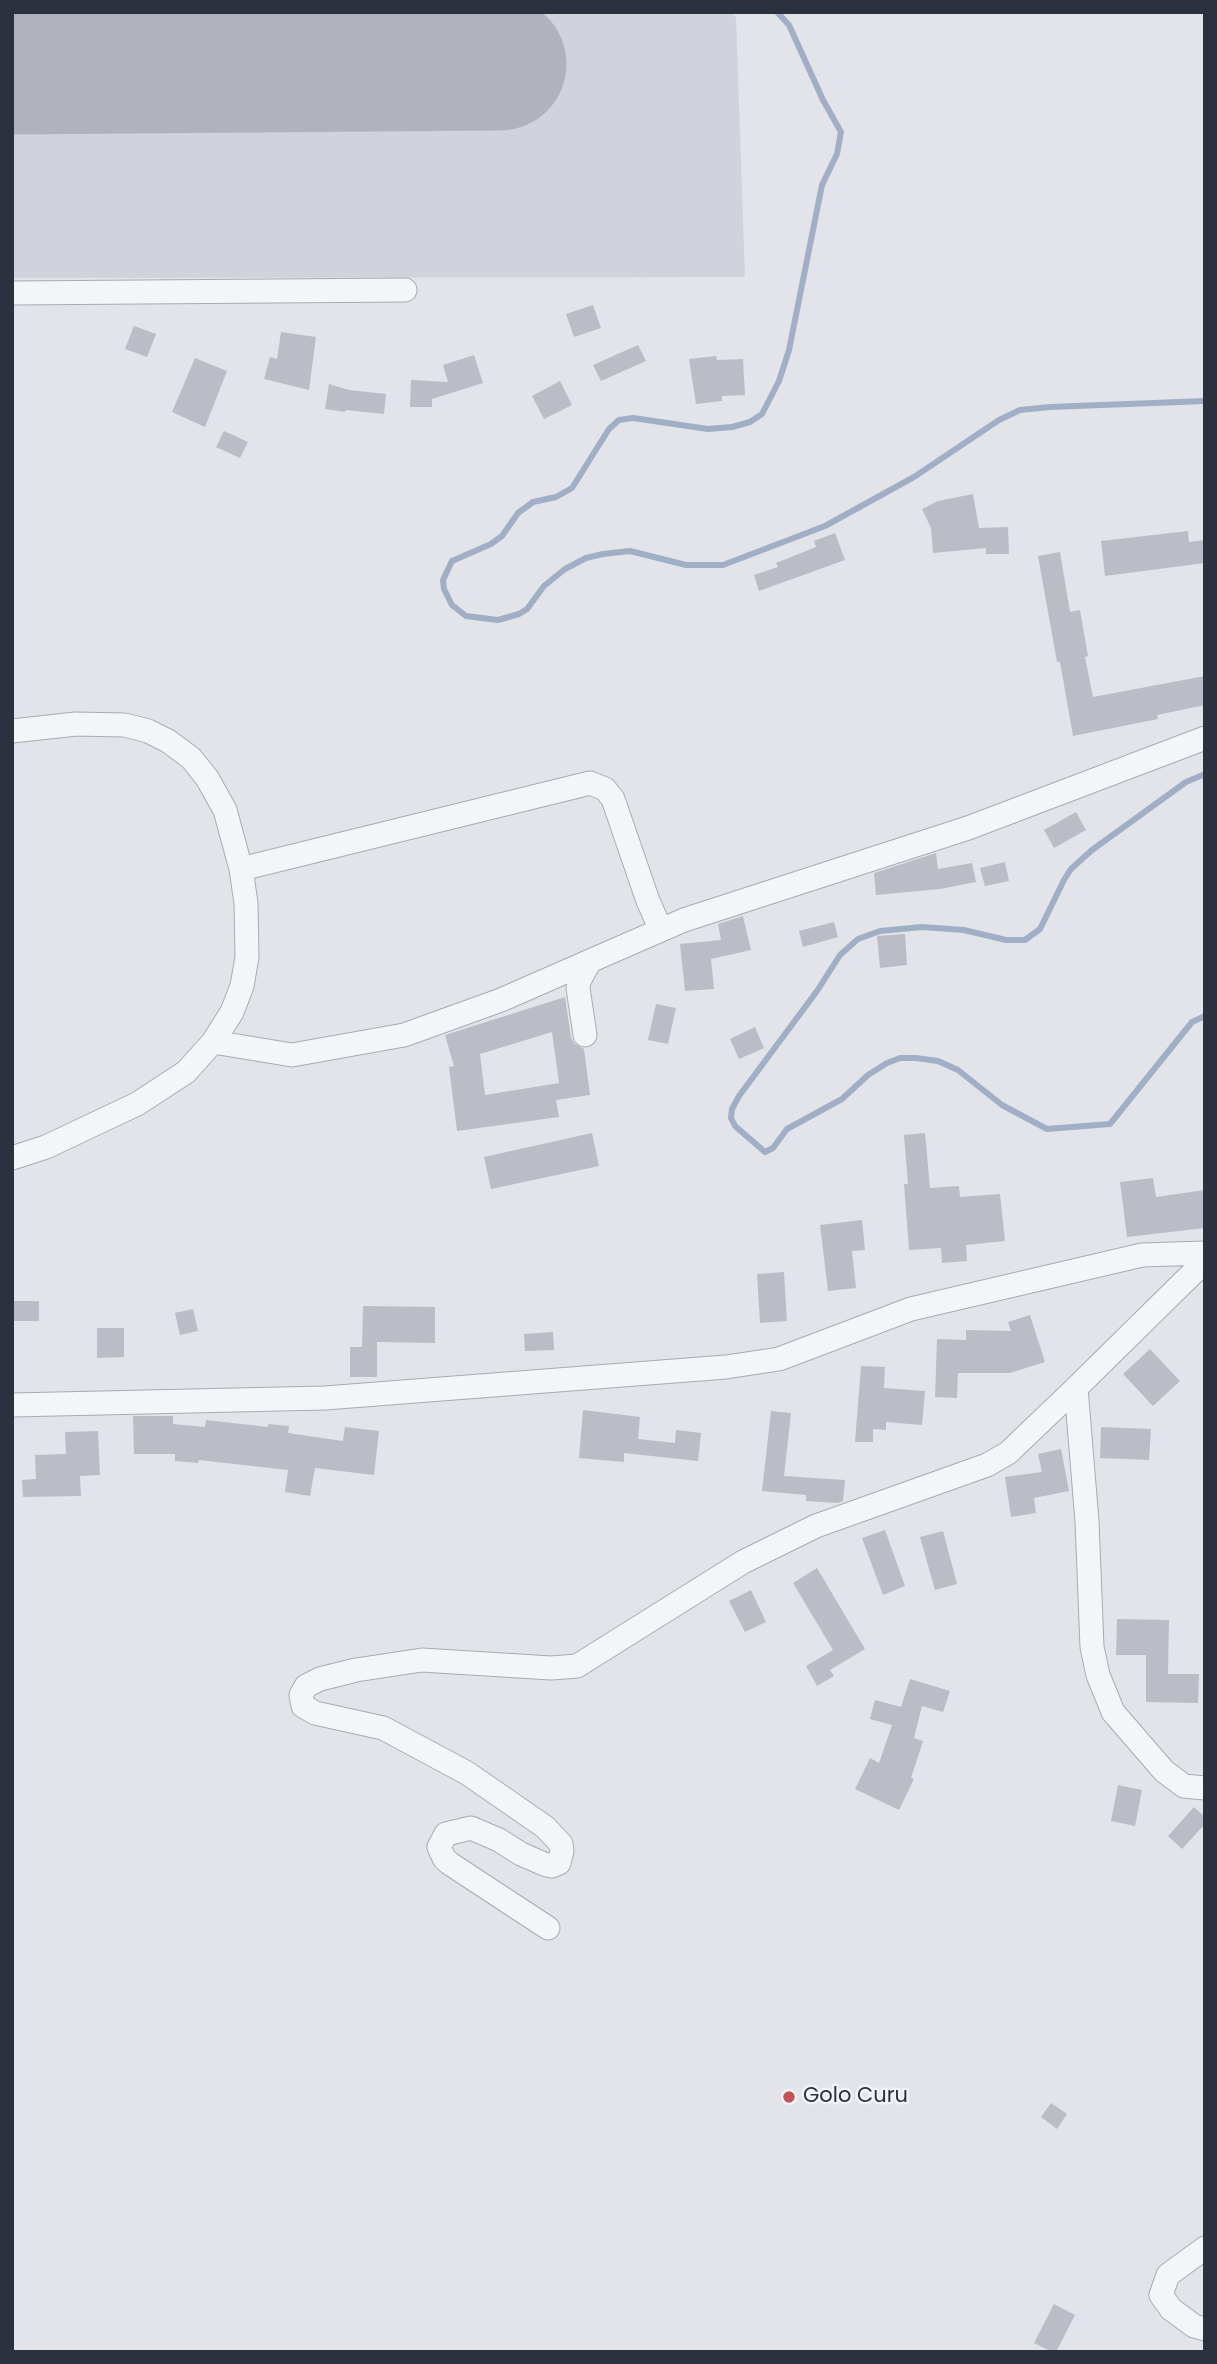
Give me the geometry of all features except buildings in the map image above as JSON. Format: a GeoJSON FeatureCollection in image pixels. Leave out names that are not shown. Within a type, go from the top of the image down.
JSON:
{"type":"FeatureCollection","features":[{"type":"Feature","properties":{"kind":"street"},"geometry":{"type":"LineString","coordinates":[[12,293],[405,290]]}},
{"type":"Feature","properties":{"kind":"street"},"geometry":{"type":"LineString","coordinates":[[12,731],[76,724],[125,725],[148,731],[191,758],[207,778],[225,810],[241,869],[246,903],[247,957],[242,986],[232,1012],[213,1042],[186,1073],[137,1104],[46,1147],[12,1158]]}},
{"type":"Feature","properties":{"kind":"street"},"geometry":{"type":"LineString","coordinates":[[213,1042],[292,1055],[404,1035],[501,1000],[684,920],[968,828],[1205,738]]}},
{"type":"Feature","properties":{"kind":"street"},"geometry":{"type":"LineString","coordinates":[[241,869],[590,783],[605,789],[612,799],[661,930]]}},
{"type":"Feature","properties":{"kind":"street"},"geometry":{"type":"LineString","coordinates":[[585,1035],[578,988],[590,961]]}},
{"type":"Feature","properties":{"kind":"street"},"geometry":{"type":"LineString","coordinates":[[12,1405],[325,1398],[726,1367],[779,1359],[911,1309],[1142,1255],[1205,1253]]}},
{"type":"Feature","properties":{"kind":"street"},"geometry":{"type":"LineString","coordinates":[[548,1928],[449,1863],[439,1847],[446,1834],[471,1828],[499,1840],[521,1854],[552,1866],[559,1863],[561,1844],[545,1827],[467,1773],[383,1728],[315,1713],[303,1706],[301,1695],[306,1686],[320,1679],[356,1670],[422,1660],[551,1668],[577,1666],[743,1562],[816,1526],[987,1465],[1008,1452],[1205,1261]]}},
{"type":"Feature","properties":{"kind":"street"},"geometry":{"type":"LineString","coordinates":[[1076,1388],[1087,1521],[1092,1647],[1098,1675],[1113,1712],[1164,1771],[1184,1786],[1203,1792]]}},
{"type":"Feature","properties":{"kind":"street"},"geometry":{"type":"LineString","coordinates":[[1205,2248],[1168,2276],[1161,2295],[1171,2309],[1194,2326],[1205,2329]]}},
{"type":"Feature","properties":{"kind":"shaded area"},"geometry":{"type":"Polygon","coordinates":[[[12,12],[729,12],[736,17],[745,277],[12,278],[12,12]]]}},
{"type":"Feature","properties":{"kind":"waterway"},"geometry":{"type":"LineString","coordinates":[[777,12],[789,25],[823,100],[841,132],[837,154],[822,185],[789,350],[779,381],[762,414],[750,422],[708,429],[633,418],[619,420],[609,429],[572,488],[556,497],[533,502],[518,513],[502,536],[491,544],[452,561],[443,580],[444,589],[452,605],[466,616],[498,620],[519,614],[527,609],[544,586],[565,569],[586,558],[603,554],[630,551],[686,565],[723,565],[825,526],[914,477],[999,420],[1020,410],[1205,401]]}},
{"type":"Feature","properties":{"kind":"waterway"},"geometry":{"type":"LineString","coordinates":[[1205,774],[1186,782],[1092,850],[1071,869],[1040,929],[1025,940],[1006,940],[964,930],[922,927],[880,931],[858,939],[840,955],[817,991],[739,1096],[732,1109],[731,1118],[735,1126],[765,1152],[773,1148],[787,1129],[842,1099],[868,1075],[887,1063],[900,1058],[916,1058],[938,1061],[958,1070],[1002,1105],[1047,1129],[1110,1124],[1192,1022],[1205,1016]]}},
{"type":"Feature","properties":{"kind":"runway"},"geometry":{"type":"LineString","coordinates":[[12,68],[500,64]]}},
{"type":"Feature","properties":{"kind":"place","name":"Golo Curu"},"geometry":{"type":"Point","coordinates":[789,2097]}}]}
